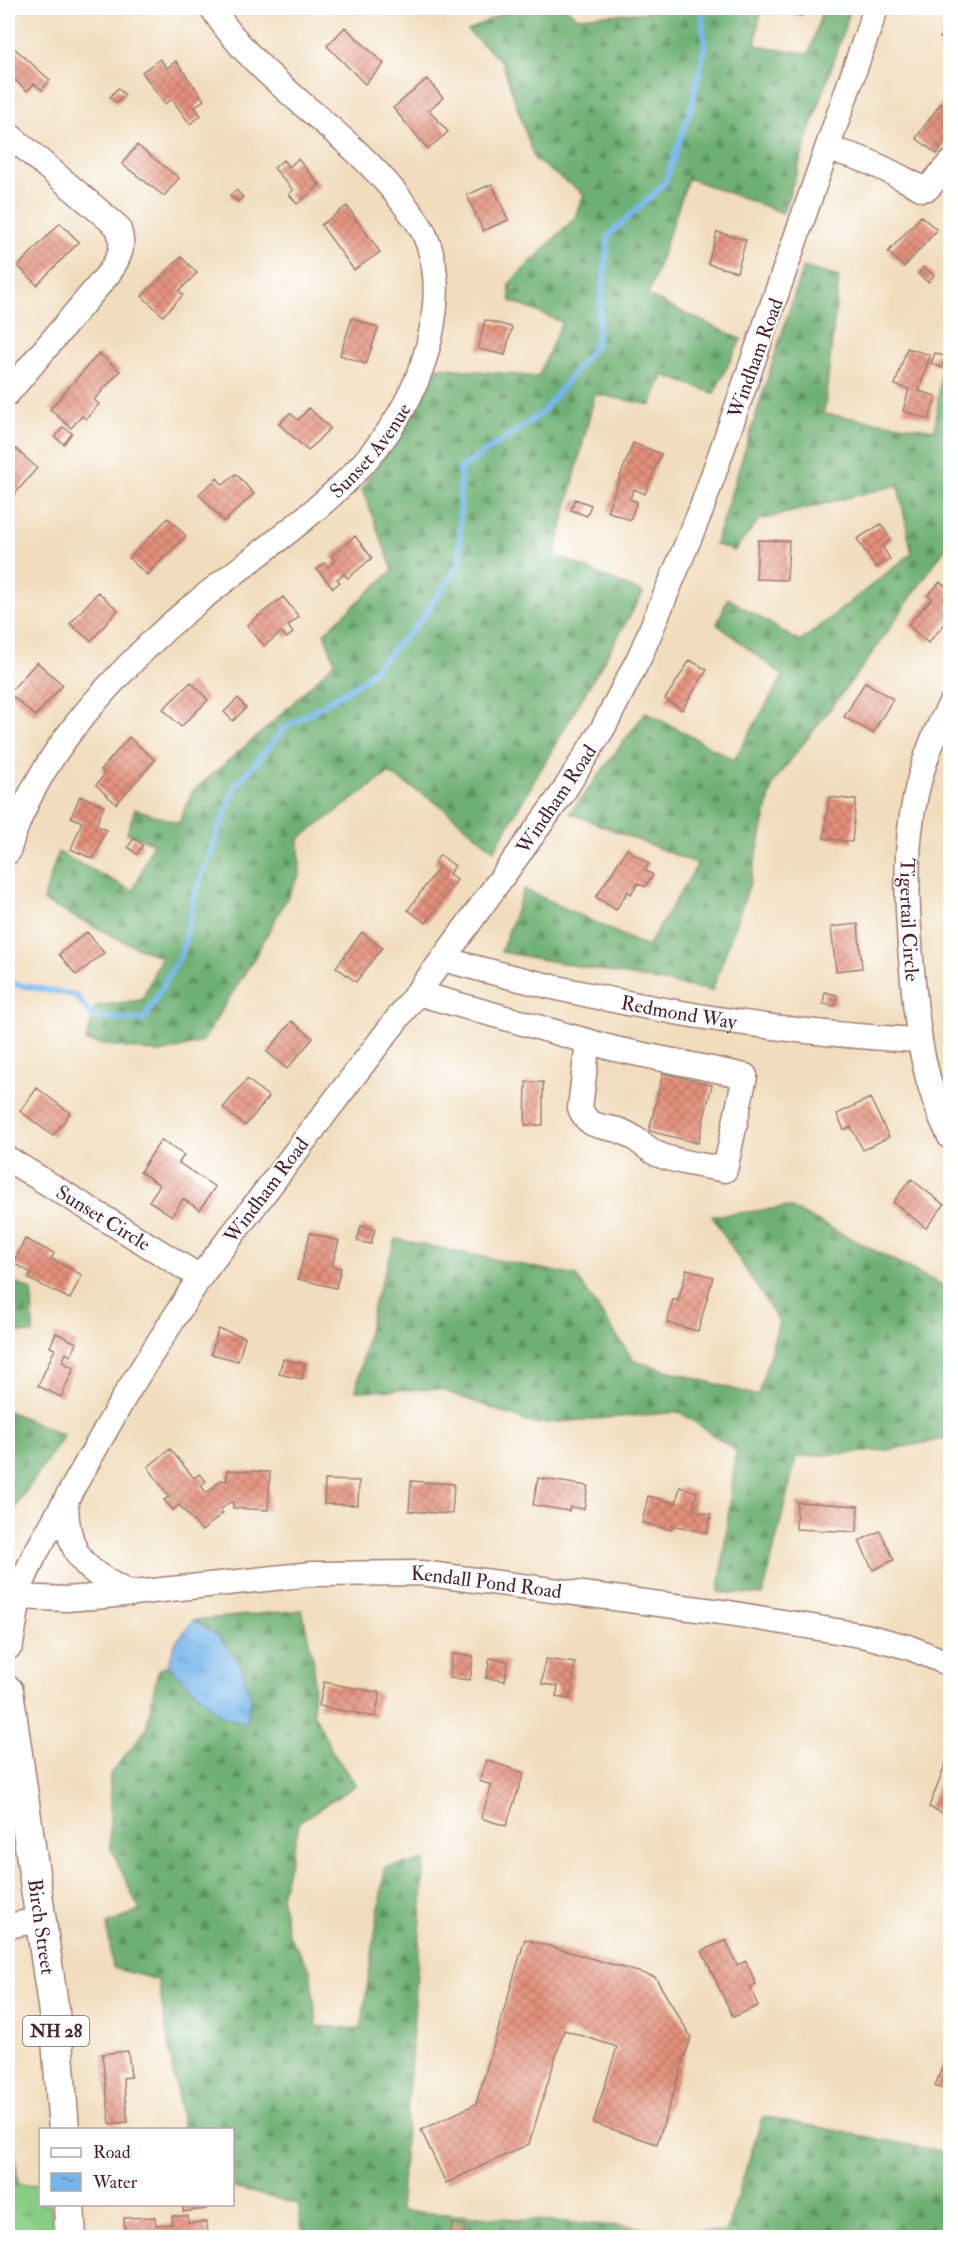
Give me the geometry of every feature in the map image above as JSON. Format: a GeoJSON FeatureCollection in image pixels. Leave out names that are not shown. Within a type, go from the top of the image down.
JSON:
{"type":"FeatureCollection","features":[{"type":"Feature","properties":{"kind":"main road"},"geometry":{"type":"LineString","coordinates":[[8,1644],[12,1596]]}},
{"type":"Feature","properties":{"kind":"main road","name":"Birch Street"},"geometry":{"type":"LineString","coordinates":[[8,1700],[10,1738],[56,2027],[64,2128]]}},
{"type":"Feature","properties":{"kind":"main road"},"geometry":{"type":"LineString","coordinates":[[69,2206],[71,2238]]}},
{"type":"Feature","properties":{"kind":"street","name":"Sunset Avenue"},"geometry":{"type":"LineString","coordinates":[[8,852],[18,821],[34,786],[54,755],[115,681],[171,624],[335,494],[371,457],[392,429],[411,395],[430,339],[437,280],[430,249],[412,213],[366,160],[242,48],[212,8]]}},
{"type":"Feature","properties":{"kind":"street","name":"Windham Road"},"geometry":{"type":"LineString","coordinates":[[12,1596],[138,1374],[200,1277],[443,959],[562,794],[603,728],[640,656],[702,510],[876,8]]}},
{"type":"Feature","properties":{"kind":"street"},"geometry":{"type":"LineString","coordinates":[[8,134],[111,220],[118,227],[123,243],[120,257],[109,273],[8,393]]}},
{"type":"Feature","properties":{"kind":"street"},"geometry":{"type":"LineString","coordinates":[[828,150],[846,152],[869,160],[923,189],[928,188],[951,163]]}},
{"type":"Feature","properties":{"kind":"street","name":"Tigertail Circle"},"geometry":{"type":"LineString","coordinates":[[951,705],[922,768],[914,794],[907,843],[908,915],[918,1040],[931,1095],[951,1137]]}},
{"type":"Feature","properties":{"kind":"street","name":"Redmond Way"},"geometry":{"type":"LineString","coordinates":[[443,959],[531,983],[630,1004],[812,1032],[918,1040]]}},
{"type":"Feature","properties":{"kind":"street"},"geometry":{"type":"LineString","coordinates":[[417,993],[588,1041],[745,1076],[725,1170],[658,1154],[632,1136],[591,1125],[579,1108],[588,1041]]}},
{"type":"Feature","properties":{"kind":"street","name":"Sunset Circle"},"geometry":{"type":"LineString","coordinates":[[8,1159],[200,1277]]}},
{"type":"Feature","properties":{"kind":"street"},"geometry":{"type":"LineString","coordinates":[[66,1501],[69,1540],[76,1553],[95,1574],[131,1593]]}},
{"type":"Feature","properties":{"kind":"street","name":"Kendall Pond Road"},"geometry":{"type":"LineString","coordinates":[[12,1596],[66,1599],[335,1572],[421,1573],[729,1613],[854,1634],[887,1640],[951,1664]]}},
{"type":"Feature","properties":{"kind":"street"},"geometry":{"type":"LineString","coordinates":[[8,1926],[40,1920]]}},
{"type":"Feature","properties":{"kind":"green space"},"geometry":{"type":"Polygon","coordinates":[[[513,8],[566,8],[577,17],[649,12],[651,8],[761,8],[755,45],[809,54],[823,8],[851,8],[783,213],[688,178],[648,296],[741,339],[714,393],[663,375],[651,405],[595,394],[555,555],[643,593],[494,850],[440,805],[389,773],[299,839],[300,874],[254,958],[202,1042],[161,1053],[86,1042],[95,1006],[142,1000],[161,957],[125,942],[43,901],[58,852],[133,891],[153,843],[127,833],[135,809],[179,823],[192,792],[270,725],[335,662],[324,633],[393,570],[362,489],[438,367],[538,377],[562,322],[511,301],[509,284],[574,219],[584,194],[535,160],[502,62],[468,31],[513,8]]]}},
{"type":"Feature","properties":{"kind":"green space"},"geometry":{"type":"Polygon","coordinates":[[[803,267],[839,277],[824,414],[935,430],[947,313],[950,307],[950,541],[866,662],[773,783],[750,883],[712,991],[501,952],[524,889],[647,947],[698,864],[570,813],[646,712],[734,760],[783,676],[717,624],[728,598],[800,642],[912,553],[898,485],[759,520],[734,551],[715,544],[803,267]]]}},
{"type":"Feature","properties":{"kind":"green space"},"geometry":{"type":"Polygon","coordinates":[[[789,1207],[950,1289],[950,1438],[888,1450],[796,1457],[763,1595],[719,1592],[736,1451],[680,1412],[534,1424],[440,1389],[356,1391],[374,1303],[396,1239],[576,1276],[634,1361],[758,1396],[779,1322],[712,1216],[789,1207]]]}},
{"type":"Feature","properties":{"kind":"green space"},"geometry":{"type":"Polygon","coordinates":[[[8,1279],[32,1291],[33,1334],[8,1331],[8,1279]]]}},
{"type":"Feature","properties":{"kind":"green space"},"geometry":{"type":"Polygon","coordinates":[[[8,1411],[64,1435],[14,1509],[8,1507],[8,1411]]]}},
{"type":"Feature","properties":{"kind":"green space"},"geometry":{"type":"Polygon","coordinates":[[[302,1610],[314,1664],[313,1712],[333,1753],[356,1785],[300,1821],[281,1896],[288,1934],[310,1970],[317,2026],[361,2029],[385,1867],[425,1861],[400,2211],[726,2233],[762,2118],[767,2117],[950,2153],[950,2233],[936,2238],[303,2237],[298,2204],[234,2188],[234,2128],[183,2128],[158,1980],[113,1968],[107,1924],[140,1911],[110,1846],[110,1774],[146,1730],[158,1670],[168,1665],[221,1715],[218,1636],[194,1620],[302,1610]]]}},
{"type":"Feature","properties":{"kind":"green space"},"geometry":{"type":"Polygon","coordinates":[[[8,2080],[18,2185],[8,2186],[8,2080]]]}},
{"type":"Feature","properties":{"kind":"green space"},"geometry":{"type":"Polygon","coordinates":[[[39,2184],[39,2206],[51,2206],[53,2237],[8,2237],[8,2186],[39,2184]]]}},
{"type":"Feature","properties":{"kind":"water"},"geometry":{"type":"Polygon","coordinates":[[[194,1620],[218,1636],[241,1665],[251,1699],[246,1723],[222,1716],[168,1665],[176,1642],[194,1620]]]}},
{"type":"Feature","properties":{"kind":"building"},"geometry":{"type":"Polygon","coordinates":[[[777,8],[803,8],[802,16],[776,12],[777,8]]]}},
{"type":"Feature","properties":{"kind":"building"},"geometry":{"type":"Polygon","coordinates":[[[950,16],[950,43],[940,38],[950,16]]]}},
{"type":"Feature","properties":{"kind":"building"},"geometry":{"type":"Polygon","coordinates":[[[345,27],[384,64],[365,84],[327,46],[345,27]]]}},
{"type":"Feature","properties":{"kind":"building"},"geometry":{"type":"Polygon","coordinates":[[[13,47],[50,80],[42,90],[34,84],[27,91],[8,74],[8,53],[13,47]]]}},
{"type":"Feature","properties":{"kind":"building"},"geometry":{"type":"Polygon","coordinates":[[[160,59],[167,68],[176,61],[204,100],[195,107],[201,116],[190,124],[172,99],[165,104],[142,72],[160,59]]]}},
{"type":"Feature","properties":{"kind":"building"},"geometry":{"type":"Polygon","coordinates":[[[427,79],[443,98],[429,110],[448,132],[428,149],[393,108],[427,79]]]}},
{"type":"Feature","properties":{"kind":"building"},"geometry":{"type":"Polygon","coordinates":[[[118,88],[125,95],[117,103],[110,97],[118,88]]]}},
{"type":"Feature","properties":{"kind":"building"},"geometry":{"type":"Polygon","coordinates":[[[941,103],[950,110],[950,135],[937,154],[916,138],[941,103]]]}},
{"type":"Feature","properties":{"kind":"building"},"geometry":{"type":"Polygon","coordinates":[[[137,145],[179,178],[164,196],[122,164],[137,145]]]}},
{"type":"Feature","properties":{"kind":"building"},"geometry":{"type":"Polygon","coordinates":[[[298,159],[320,185],[297,204],[289,194],[293,190],[274,168],[283,160],[289,167],[298,159]]]}},
{"type":"Feature","properties":{"kind":"building"},"geometry":{"type":"Polygon","coordinates":[[[492,184],[508,220],[483,231],[467,195],[492,184]]]}},
{"type":"Feature","properties":{"kind":"building"},"geometry":{"type":"Polygon","coordinates":[[[236,190],[243,197],[237,202],[230,195],[236,190]]]}},
{"type":"Feature","properties":{"kind":"building"},"geometry":{"type":"Polygon","coordinates":[[[347,206],[380,252],[354,270],[321,225],[347,206]]]}},
{"type":"Feature","properties":{"kind":"building"},"geometry":{"type":"Polygon","coordinates":[[[921,216],[937,230],[904,267],[888,252],[921,216]]]}},
{"type":"Feature","properties":{"kind":"building"},"geometry":{"type":"Polygon","coordinates":[[[60,223],[79,242],[37,285],[18,266],[60,223]]]}},
{"type":"Feature","properties":{"kind":"building"},"geometry":{"type":"Polygon","coordinates":[[[717,232],[746,240],[737,272],[708,264],[717,232]]]}},
{"type":"Feature","properties":{"kind":"building"},"geometry":{"type":"Polygon","coordinates":[[[181,257],[197,273],[179,291],[183,295],[163,316],[142,296],[181,257]]]}},
{"type":"Feature","properties":{"kind":"building"},"geometry":{"type":"Polygon","coordinates":[[[924,267],[934,275],[928,282],[918,274],[924,267]]]}},
{"type":"Feature","properties":{"kind":"building"},"geometry":{"type":"Polygon","coordinates":[[[352,318],[378,328],[366,364],[340,355],[352,318]]]}},
{"type":"Feature","properties":{"kind":"building"},"geometry":{"type":"Polygon","coordinates":[[[485,320],[512,327],[505,355],[478,349],[485,320]]]}},
{"type":"Feature","properties":{"kind":"building"},"geometry":{"type":"Polygon","coordinates":[[[907,348],[930,355],[919,391],[936,396],[929,419],[903,411],[909,389],[895,385],[907,348]]]}},
{"type":"Feature","properties":{"kind":"building"},"geometry":{"type":"Polygon","coordinates":[[[99,353],[120,371],[94,400],[99,404],[86,419],[82,416],[71,428],[50,409],[99,353]]]}},
{"type":"Feature","properties":{"kind":"building"},"geometry":{"type":"Polygon","coordinates":[[[935,353],[946,357],[942,368],[931,363],[935,353]]]}},
{"type":"Feature","properties":{"kind":"building"},"geometry":{"type":"Polygon","coordinates":[[[309,408],[330,428],[308,451],[279,424],[290,413],[298,420],[309,408]]]}},
{"type":"Feature","properties":{"kind":"building"},"geometry":{"type":"Polygon","coordinates":[[[63,427],[72,433],[64,444],[55,437],[63,427]]]}},
{"type":"Feature","properties":{"kind":"building"},"geometry":{"type":"Polygon","coordinates":[[[633,443],[661,454],[645,494],[634,489],[630,499],[637,502],[630,520],[607,511],[633,443]]]}},
{"type":"Feature","properties":{"kind":"building"},"geometry":{"type":"Polygon","coordinates":[[[16,449],[37,468],[8,502],[8,459],[16,449]]]}},
{"type":"Feature","properties":{"kind":"building"},"geometry":{"type":"Polygon","coordinates":[[[236,474],[254,494],[224,522],[199,494],[217,478],[223,485],[236,474]]]}},
{"type":"Feature","properties":{"kind":"building"},"geometry":{"type":"Polygon","coordinates":[[[575,499],[591,505],[587,516],[571,510],[575,499]]]}},
{"type":"Feature","properties":{"kind":"building"},"geometry":{"type":"Polygon","coordinates":[[[168,518],[186,536],[147,575],[129,558],[168,518]]]}},
{"type":"Feature","properties":{"kind":"building"},"geometry":{"type":"Polygon","coordinates":[[[881,524],[891,540],[882,546],[890,559],[876,568],[857,539],[881,524]]]}},
{"type":"Feature","properties":{"kind":"building"},"geometry":{"type":"Polygon","coordinates":[[[355,536],[372,558],[348,578],[344,574],[337,579],[340,582],[333,588],[317,569],[325,563],[329,567],[335,561],[331,556],[355,536]]]}},
{"type":"Feature","properties":{"kind":"building"},"geometry":{"type":"Polygon","coordinates":[[[758,540],[789,541],[787,580],[756,579],[758,540]]]}},
{"type":"Feature","properties":{"kind":"building"},"geometry":{"type":"Polygon","coordinates":[[[940,582],[950,591],[950,604],[947,608],[950,610],[950,618],[928,643],[908,625],[932,598],[928,595],[940,582]]]}},
{"type":"Feature","properties":{"kind":"building"},"geometry":{"type":"Polygon","coordinates":[[[98,592],[118,610],[91,641],[70,624],[98,592]]]}},
{"type":"Feature","properties":{"kind":"building"},"geometry":{"type":"Polygon","coordinates":[[[283,597],[299,617],[288,626],[293,633],[287,638],[282,632],[264,646],[247,625],[283,597]]]}},
{"type":"Feature","properties":{"kind":"building"},"geometry":{"type":"Polygon","coordinates":[[[690,660],[707,670],[682,710],[665,699],[690,660]]]}},
{"type":"Feature","properties":{"kind":"building"},"geometry":{"type":"Polygon","coordinates":[[[37,662],[63,685],[35,716],[9,693],[37,662]]]}},
{"type":"Feature","properties":{"kind":"building"},"geometry":{"type":"Polygon","coordinates":[[[191,682],[208,700],[181,727],[163,709],[191,682]]]}},
{"type":"Feature","properties":{"kind":"building"},"geometry":{"type":"Polygon","coordinates":[[[865,682],[893,699],[873,733],[844,717],[865,682]]]}},
{"type":"Feature","properties":{"kind":"building"},"geometry":{"type":"Polygon","coordinates":[[[238,698],[246,708],[233,721],[224,712],[238,698]]]}},
{"type":"Feature","properties":{"kind":"building"},"geometry":{"type":"Polygon","coordinates":[[[129,737],[155,760],[116,804],[96,785],[105,774],[101,770],[129,737]]]}},
{"type":"Feature","properties":{"kind":"building"},"geometry":{"type":"Polygon","coordinates":[[[80,796],[104,806],[96,825],[106,830],[93,859],[71,849],[82,822],[71,817],[80,796]]]}},
{"type":"Feature","properties":{"kind":"building"},"geometry":{"type":"Polygon","coordinates":[[[829,797],[856,800],[852,842],[824,838],[829,797]]]}},
{"type":"Feature","properties":{"kind":"building"},"geometry":{"type":"Polygon","coordinates":[[[134,838],[143,845],[137,854],[128,847],[134,838]]]}},
{"type":"Feature","properties":{"kind":"building"},"geometry":{"type":"Polygon","coordinates":[[[627,849],[649,864],[645,870],[653,875],[645,887],[638,883],[631,894],[628,891],[616,910],[596,897],[627,849]]]}},
{"type":"Feature","properties":{"kind":"building"},"geometry":{"type":"Polygon","coordinates":[[[440,855],[455,866],[449,874],[457,880],[426,923],[408,910],[439,867],[434,863],[440,855]]]}},
{"type":"Feature","properties":{"kind":"building"},"geometry":{"type":"Polygon","coordinates":[[[858,924],[862,968],[836,971],[831,927],[858,924]]]}},
{"type":"Feature","properties":{"kind":"building"},"geometry":{"type":"Polygon","coordinates":[[[87,932],[104,953],[76,975],[59,954],[87,932]]]}},
{"type":"Feature","properties":{"kind":"building"},"geometry":{"type":"Polygon","coordinates":[[[362,932],[382,948],[356,982],[336,967],[362,932]]]}},
{"type":"Feature","properties":{"kind":"building"},"geometry":{"type":"Polygon","coordinates":[[[825,992],[837,995],[835,1006],[823,1004],[825,992]]]}},
{"type":"Feature","properties":{"kind":"building"},"geometry":{"type":"Polygon","coordinates":[[[292,1021],[313,1038],[287,1069],[267,1052],[292,1021]]]}},
{"type":"Feature","properties":{"kind":"building"},"geometry":{"type":"Polygon","coordinates":[[[663,1073],[712,1085],[698,1143],[649,1131],[663,1073]]]}},
{"type":"Feature","properties":{"kind":"building"},"geometry":{"type":"Polygon","coordinates":[[[247,1079],[269,1097],[245,1126],[223,1108],[247,1079]]]}},
{"type":"Feature","properties":{"kind":"building"},"geometry":{"type":"Polygon","coordinates":[[[526,1082],[543,1082],[543,1125],[525,1125],[526,1082]]]}},
{"type":"Feature","properties":{"kind":"building"},"geometry":{"type":"Polygon","coordinates":[[[37,1088],[70,1113],[53,1136],[20,1111],[37,1088]]]}},
{"type":"Feature","properties":{"kind":"building"},"geometry":{"type":"Polygon","coordinates":[[[870,1098],[889,1137],[863,1150],[851,1127],[844,1130],[837,1114],[870,1098]]]}},
{"type":"Feature","properties":{"kind":"building"},"geometry":{"type":"Polygon","coordinates":[[[161,1140],[184,1155],[179,1163],[215,1187],[200,1210],[183,1199],[172,1216],[149,1201],[160,1185],[140,1172],[161,1140]]]}},
{"type":"Feature","properties":{"kind":"building"},"geometry":{"type":"Polygon","coordinates":[[[911,1179],[944,1205],[926,1228],[893,1202],[911,1179]]]}},
{"type":"Feature","properties":{"kind":"building"},"geometry":{"type":"Polygon","coordinates":[[[361,1226],[375,1229],[371,1244],[357,1241],[361,1226]]]}},
{"type":"Feature","properties":{"kind":"building"},"geometry":{"type":"Polygon","coordinates":[[[310,1233],[339,1241],[332,1266],[341,1268],[336,1288],[298,1279],[310,1233]]]}},
{"type":"Feature","properties":{"kind":"building"},"geometry":{"type":"Polygon","coordinates":[[[25,1239],[54,1253],[51,1259],[82,1275],[70,1299],[29,1279],[32,1273],[13,1263],[25,1239]]]}},
{"type":"Feature","properties":{"kind":"building"},"geometry":{"type":"Polygon","coordinates":[[[687,1269],[713,1277],[698,1331],[667,1323],[673,1299],[678,1301],[687,1269]]]}},
{"type":"Feature","properties":{"kind":"building"},"geometry":{"type":"Polygon","coordinates":[[[218,1329],[245,1337],[238,1361],[211,1354],[218,1329]]]}},
{"type":"Feature","properties":{"kind":"building"},"geometry":{"type":"Polygon","coordinates":[[[56,1333],[77,1343],[71,1356],[66,1353],[62,1362],[74,1368],[61,1397],[38,1386],[55,1349],[50,1347],[56,1333]]]}},
{"type":"Feature","properties":{"kind":"building"},"geometry":{"type":"Polygon","coordinates":[[[283,1359],[305,1364],[302,1379],[279,1374],[283,1359]]]}},
{"type":"Feature","properties":{"kind":"building"},"geometry":{"type":"Polygon","coordinates":[[[170,1449],[194,1478],[199,1474],[206,1481],[201,1486],[207,1493],[221,1480],[227,1481],[227,1470],[270,1472],[268,1510],[233,1508],[233,1502],[230,1502],[220,1510],[223,1513],[202,1531],[179,1505],[173,1510],[164,1500],[169,1497],[148,1467],[170,1449]]]}},
{"type":"Feature","properties":{"kind":"building"},"geometry":{"type":"Polygon","coordinates":[[[538,1478],[588,1486],[584,1509],[570,1507],[569,1511],[533,1505],[538,1478]]]}},
{"type":"Feature","properties":{"kind":"building"},"geometry":{"type":"Polygon","coordinates":[[[325,1480],[359,1481],[358,1505],[324,1504],[325,1480]]]}},
{"type":"Feature","properties":{"kind":"building"},"geometry":{"type":"Polygon","coordinates":[[[411,1481],[454,1484],[452,1514],[409,1511],[411,1481]]]}},
{"type":"Feature","properties":{"kind":"building"},"geometry":{"type":"Polygon","coordinates":[[[680,1487],[697,1492],[693,1510],[711,1514],[707,1533],[672,1525],[671,1530],[642,1523],[648,1496],[676,1503],[680,1487]]]}},
{"type":"Feature","properties":{"kind":"building"},"geometry":{"type":"Polygon","coordinates":[[[797,1502],[858,1506],[857,1532],[796,1529],[797,1502]]]}},
{"type":"Feature","properties":{"kind":"building"},"geometry":{"type":"Polygon","coordinates":[[[880,1531],[894,1560],[873,1570],[859,1541],[880,1531]]]}},
{"type":"Feature","properties":{"kind":"building"},"geometry":{"type":"Polygon","coordinates":[[[950,1588],[950,1603],[946,1602],[950,1588]]]}},
{"type":"Feature","properties":{"kind":"building"},"geometry":{"type":"Polygon","coordinates":[[[452,1654],[473,1656],[470,1680],[449,1678],[452,1654]]]}},
{"type":"Feature","properties":{"kind":"building"},"geometry":{"type":"Polygon","coordinates":[[[490,1658],[508,1661],[505,1681],[486,1678],[490,1658]]]}},
{"type":"Feature","properties":{"kind":"building"},"geometry":{"type":"Polygon","coordinates":[[[545,1659],[575,1663],[570,1699],[556,1697],[558,1686],[542,1684],[545,1659]]]}},
{"type":"Feature","properties":{"kind":"building"},"geometry":{"type":"Polygon","coordinates":[[[324,1682],[380,1693],[375,1717],[319,1706],[324,1682]]]}},
{"type":"Feature","properties":{"kind":"building"},"geometry":{"type":"Polygon","coordinates":[[[950,1752],[950,1816],[929,1807],[950,1752]]]}},
{"type":"Feature","properties":{"kind":"building"},"geometry":{"type":"Polygon","coordinates":[[[487,1760],[524,1773],[506,1826],[481,1818],[492,1785],[479,1781],[487,1760]]]}},
{"type":"Feature","properties":{"kind":"building"},"geometry":{"type":"Polygon","coordinates":[[[525,1939],[655,1977],[691,2037],[657,2144],[593,2123],[617,2047],[564,2030],[529,2144],[446,2183],[421,2130],[476,2104],[525,1939]]]}},
{"type":"Feature","properties":{"kind":"building"},"geometry":{"type":"Polygon","coordinates":[[[726,1940],[737,1965],[746,1961],[756,1984],[750,1987],[758,2006],[733,2017],[702,1951],[726,1940]]]}},
{"type":"Feature","properties":{"kind":"building"},"geometry":{"type":"Polygon","coordinates":[[[950,2046],[950,2092],[935,2086],[950,2046]]]}},
{"type":"Feature","properties":{"kind":"building"},"geometry":{"type":"Polygon","coordinates":[[[128,2051],[131,2077],[123,2078],[128,2122],[110,2124],[102,2054],[128,2051]]]}},
{"type":"Feature","properties":{"kind":"building"},"geometry":{"type":"Polygon","coordinates":[[[183,2206],[205,2206],[206,2209],[183,2212],[183,2206]]]}},
{"type":"Feature","properties":{"kind":"building"},"geometry":{"type":"Polygon","coordinates":[[[172,2216],[188,2216],[188,2223],[207,2222],[208,2237],[125,2236],[124,2218],[155,2217],[156,2225],[172,2224],[172,2216]]]}},
{"type":"Feature","properties":{"kind":"building"},"geometry":{"type":"Polygon","coordinates":[[[452,2223],[465,2225],[464,2237],[451,2236],[452,2223]]]}},
{"type":"Feature","properties":{"kind":"waterway"},"geometry":{"type":"LineString","coordinates":[[8,983],[75,995],[93,1017],[144,1020],[182,952],[196,892],[235,787],[285,728],[364,680],[422,619],[460,563],[460,469],[541,414],[596,345],[609,235],[665,183],[692,105],[705,46],[701,8]]}}]}
